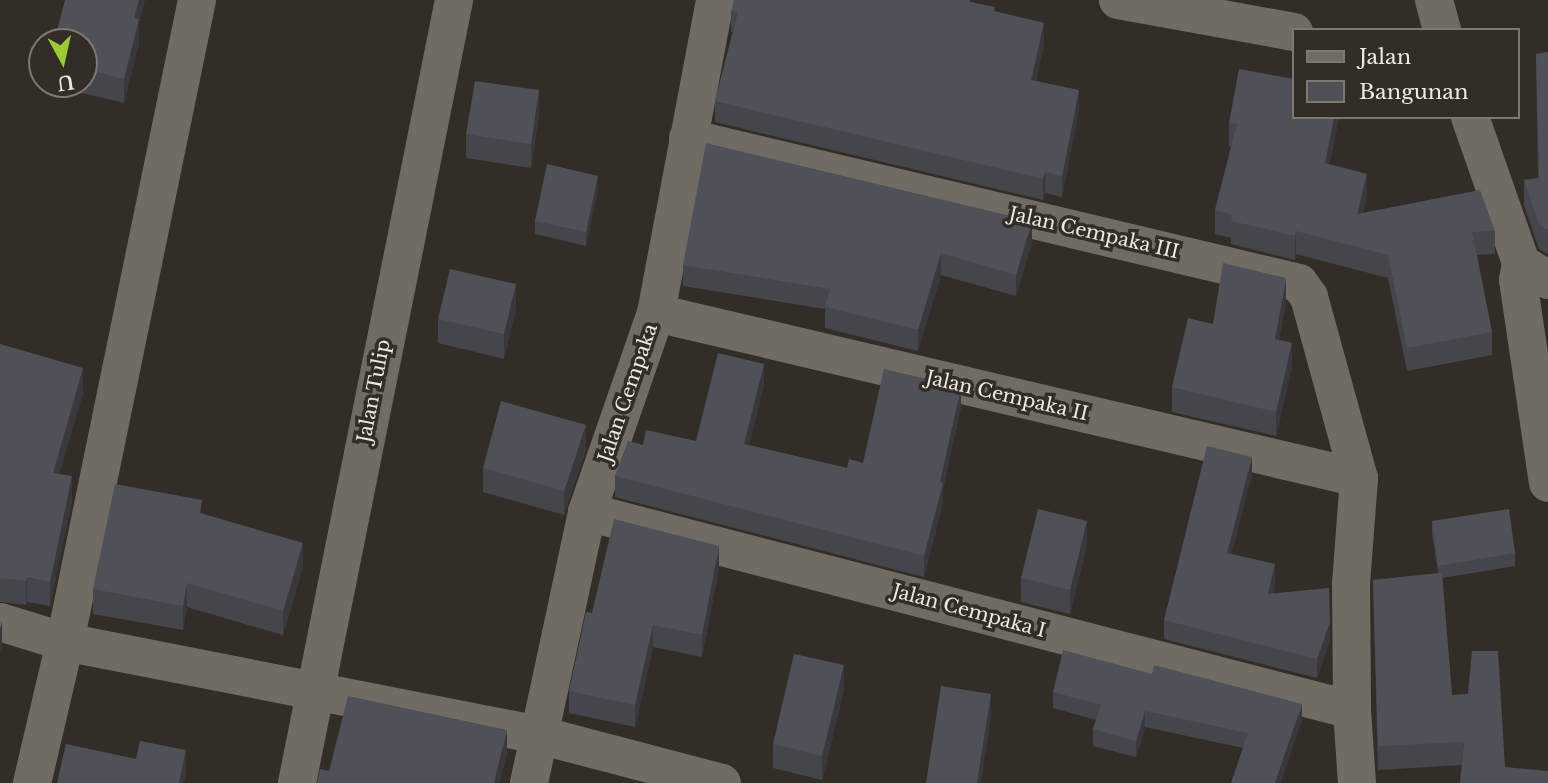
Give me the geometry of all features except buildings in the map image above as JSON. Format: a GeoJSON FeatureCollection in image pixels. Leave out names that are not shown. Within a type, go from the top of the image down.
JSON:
{"type":"FeatureCollection","features":[{"type":"Feature","properties":{"kind":"street"},"geometry":{"type":"LineString","coordinates":[[32,783],[65,642],[197,0]]}},
{"type":"Feature","properties":{"kind":"street","name":"Jalan Tulip"},"geometry":{"type":"LineString","coordinates":[[297,783],[454,0]]}},
{"type":"Feature","properties":{"kind":"street","name":"Jalan Cempaka"},"geometry":{"type":"LineString","coordinates":[[529,783],[587,512],[656,313],[715,0]]}},
{"type":"Feature","properties":{"kind":"street"},"geometry":{"type":"LineString","coordinates":[[1118,0],[1292,32]]}},
{"type":"Feature","properties":{"kind":"street"},"geometry":{"type":"LineString","coordinates":[[1434,0],[1441,28]]}},
{"type":"Feature","properties":{"kind":"street"},"geometry":{"type":"LineString","coordinates":[[1471,119],[1534,272],[1518,280],[1548,483]]}},
{"type":"Feature","properties":{"kind":"street","name":"Jalan Cempaka III"},"geometry":{"type":"LineString","coordinates":[[688,138],[1299,283],[1308,297],[1359,478]]}},
{"type":"Feature","properties":{"kind":"street","name":"Jalan Cempaka II"},"geometry":{"type":"LineString","coordinates":[[656,313],[1359,478]]}},
{"type":"Feature","properties":{"kind":"street"},"geometry":{"type":"LineString","coordinates":[[1357,783],[1352,710],[1351,584],[1359,478]]}},
{"type":"Feature","properties":{"kind":"street","name":"Jalan Cempaka I"},"geometry":{"type":"LineString","coordinates":[[587,512],[1352,710]]}},
{"type":"Feature","properties":{"kind":"street"},"geometry":{"type":"LineString","coordinates":[[0,622],[65,642],[539,735],[722,783]]}}]}
